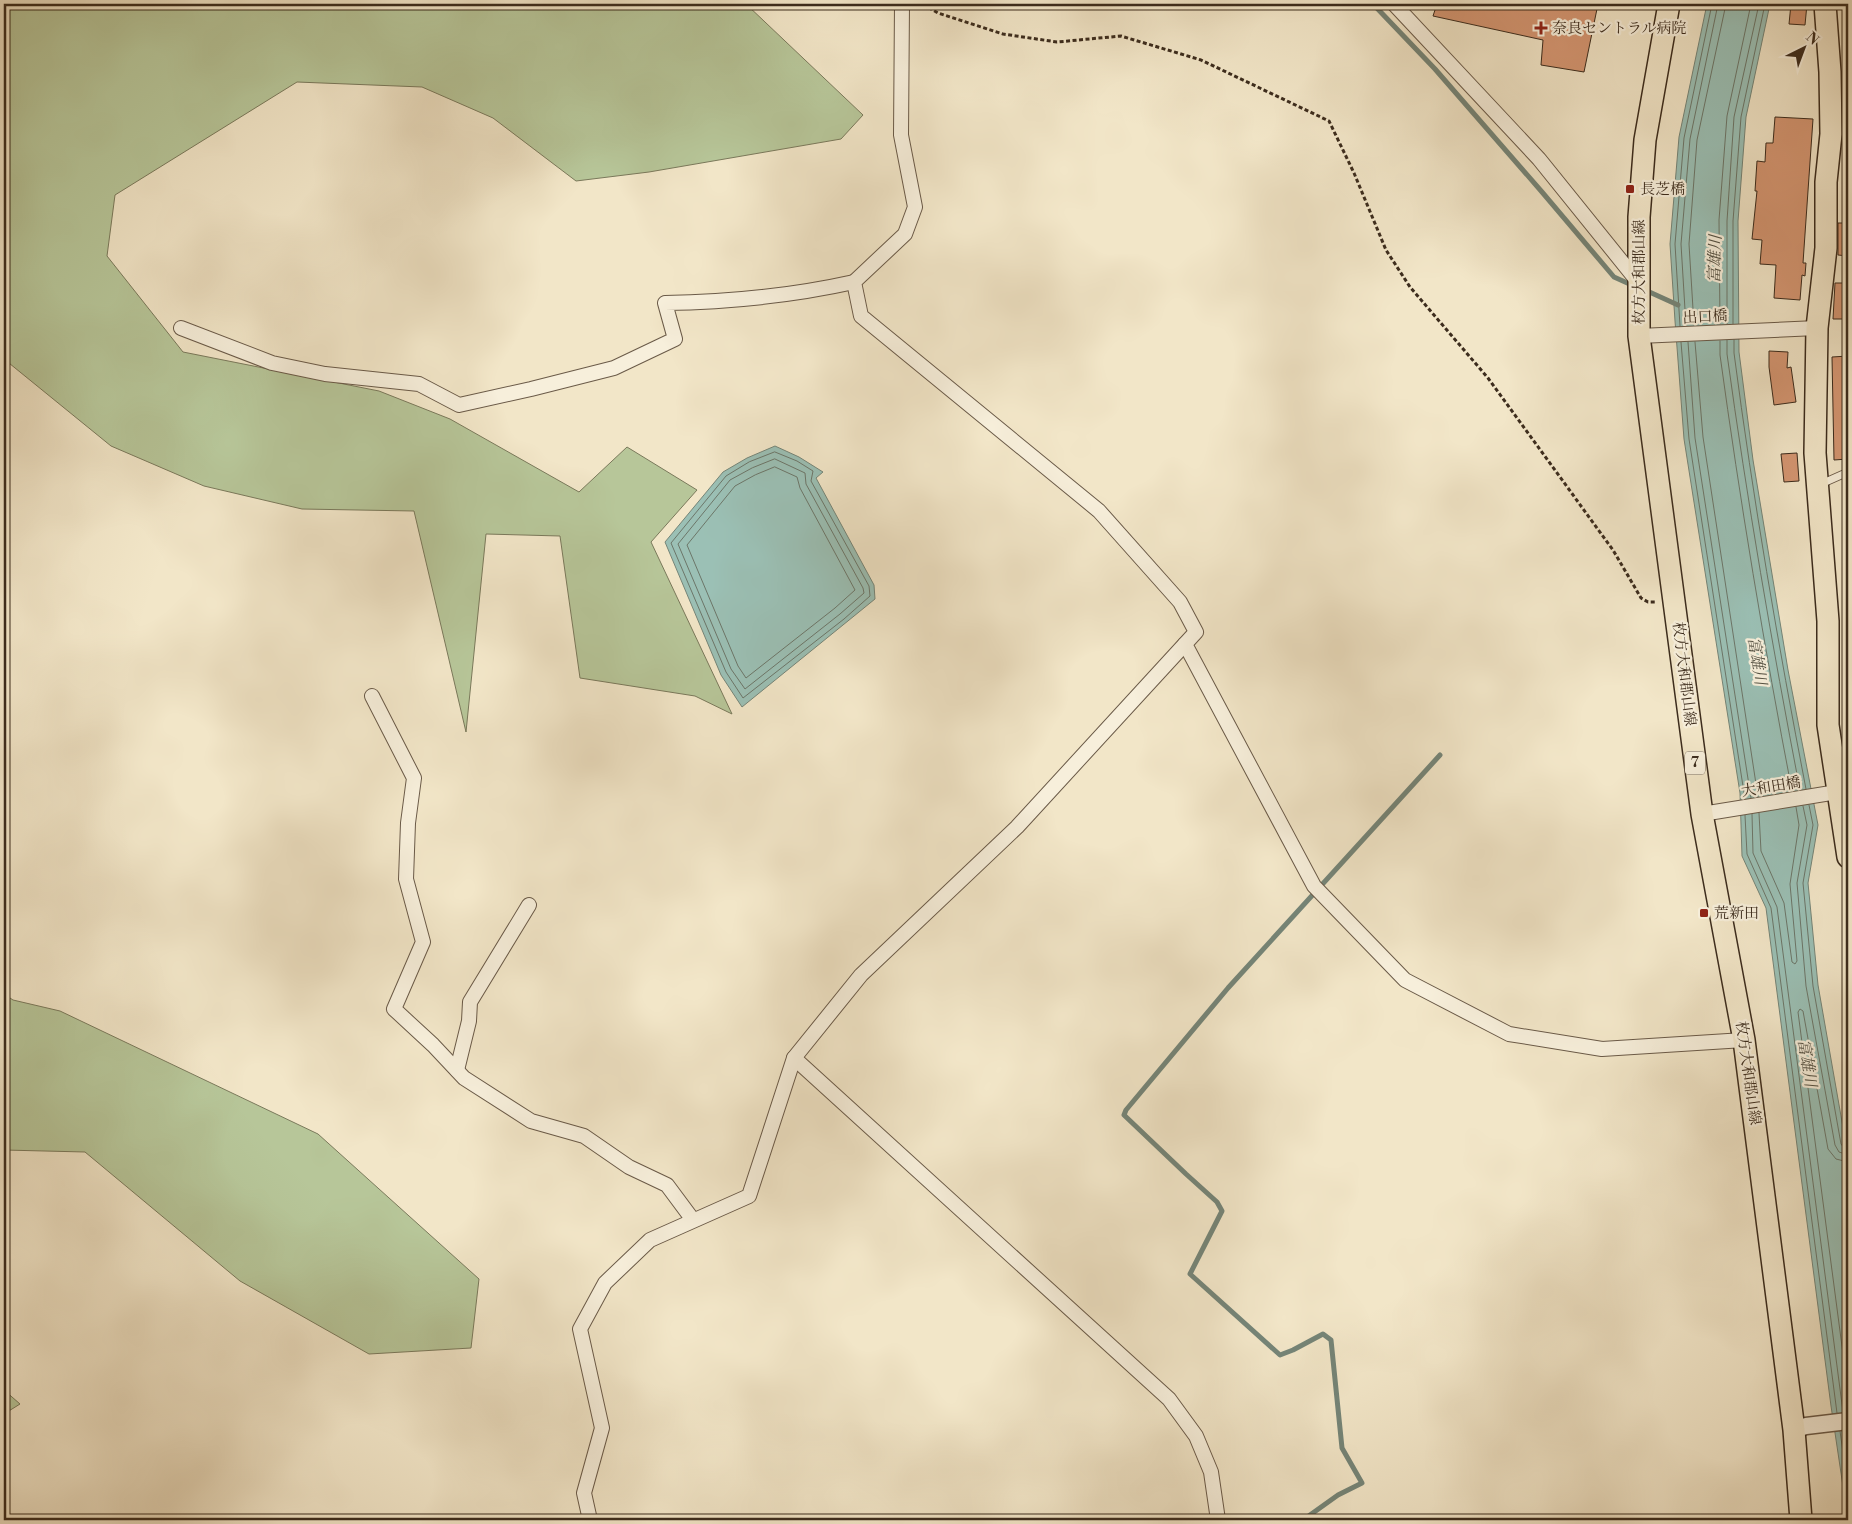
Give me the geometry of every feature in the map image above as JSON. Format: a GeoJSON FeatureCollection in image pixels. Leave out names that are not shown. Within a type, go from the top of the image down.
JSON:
{"type":"FeatureCollection","features":[{"type":"Feature","properties":{"kind":"main road","name":"枚方大和郡山線"},"geometry":{"type":"LineString","coordinates":[[1669,4],[1645,140],[1639,217],[1639,284],[1648,336],[1674,602],[1702,814],[1744,1040],[1800,1428],[1801,1520]]}},
{"type":"Feature","properties":{"kind":"main road"},"geometry":{"type":"LineString","coordinates":[[1825,4],[1830,72],[1830,134],[1826,182],[1826,248],[1817,328],[1815,453],[1828,621],[1828,725],[1836,792],[1848,857]]}},
{"type":"Feature","properties":{"kind":"street"},"geometry":{"type":"LineString","coordinates":[[181,328],[272,363],[325,374],[419,384],[459,405],[614,368],[675,339],[665,303],[706,303],[785,295],[854,282],[905,234],[915,207],[900,136],[902,4]]}},
{"type":"Feature","properties":{"kind":"street"},"geometry":{"type":"LineString","coordinates":[[1394,4],[1539,159],[1639,284]]}},
{"type":"Feature","properties":{"kind":"street"},"geometry":{"type":"LineString","coordinates":[[590,1520],[584,1493],[602,1428],[580,1329],[605,1283],[650,1240],[749,1196],[794,1058],[861,975],[1017,827],[1196,632],[1180,602],[1099,511],[861,316],[854,282]]}},
{"type":"Feature","properties":{"kind":"street","name":"出口橋"},"geometry":{"type":"LineString","coordinates":[[1648,336],[1817,328]]}},
{"type":"Feature","properties":{"kind":"street"},"geometry":{"type":"LineString","coordinates":[[1184,644],[1314,886],[1405,980],[1509,1034],[1602,1049],[1744,1040]]}},
{"type":"Feature","properties":{"kind":"street"},"geometry":{"type":"LineString","coordinates":[[372,696],[414,778],[408,823],[406,879],[422,942],[394,1008],[464,1078],[531,1120],[584,1136],[629,1167],[667,1185],[693,1220]]}},
{"type":"Feature","properties":{"kind":"street","name":"大和田橋"},"geometry":{"type":"LineString","coordinates":[[1702,814],[1836,792]]}},
{"type":"Feature","properties":{"kind":"street"},"geometry":{"type":"LineString","coordinates":[[456,1070],[469,1021],[470,1002],[529,905]]}},
{"type":"Feature","properties":{"kind":"street"},"geometry":{"type":"LineString","coordinates":[[794,1058],[1169,1399],[1196,1436],[1211,1472],[1218,1520]]}},
{"type":"Feature","properties":{"kind":"street"},"geometry":{"type":"LineString","coordinates":[[1800,1428],[1848,1421]]}},
{"type":"Feature","properties":{"kind":"lane"},"geometry":{"type":"LineString","coordinates":[[1818,486],[1848,472]]}},
{"type":"Feature","properties":{"kind":"path"},"geometry":{"type":"LineString","coordinates":[[923,4],[938,13],[1003,34],[1057,42],[1121,36],[1202,60],[1329,121],[1354,172],[1386,250],[1410,287],[1488,378],[1613,550],[1641,598],[1648,602],[1674,602]]}},
{"type":"Feature","properties":{"kind":"green space"},"geometry":{"type":"Polygon","coordinates":[[[4,4],[746,4],[863,115],[841,139],[649,172],[576,181],[493,118],[422,87],[297,82],[115,195],[107,256],[183,352],[379,391],[450,419],[579,492],[627,447],[697,490],[651,542],[732,714],[695,696],[580,678],[560,536],[486,534],[466,732],[414,511],[302,509],[204,486],[111,446],[4,359],[4,4]]]}},
{"type":"Feature","properties":{"kind":"green space"},"geometry":{"type":"Polygon","coordinates":[[[4,994],[13,1000],[60,1011],[318,1134],[479,1279],[471,1348],[369,1354],[240,1281],[85,1152],[4,1150],[4,994]]]}},
{"type":"Feature","properties":{"kind":"green space"},"geometry":{"type":"Polygon","coordinates":[[[4,1390],[20,1404],[4,1414],[4,1390]]]}},
{"type":"Feature","properties":{"kind":"water","name":"富雄川"},"geometry":{"type":"Polygon","coordinates":[[[1707,4],[1770,4],[1746,117],[1738,221],[1739,352],[1753,460],[1788,670],[1818,825],[1808,883],[1818,985],[1848,1156],[1848,1520],[1831,1406],[1766,908],[1742,856],[1740,793],[1684,439],[1670,244],[1679,137],[1707,4]]]}},
{"type":"Feature","properties":{"kind":"water"},"geometry":{"type":"Polygon","coordinates":[[[775,446],[799,457],[823,472],[816,478],[874,585],[875,599],[742,707],[721,675],[665,542],[723,472],[747,458],[775,446]]]}},
{"type":"Feature","properties":{"kind":"building","name":"奈良セントラル病院"},"geometry":{"type":"Polygon","coordinates":[[[1437,4],[1598,4],[1584,72],[1541,65],[1543,40],[1433,16],[1437,4]]]}},
{"type":"Feature","properties":{"kind":"building"},"geometry":{"type":"Polygon","coordinates":[[[1791,4],[1807,4],[1805,25],[1789,24],[1791,4]]]}},
{"type":"Feature","properties":{"kind":"building"},"geometry":{"type":"Polygon","coordinates":[[[1775,117],[1813,119],[1803,263],[1806,263],[1805,276],[1802,275],[1800,300],[1774,298],[1776,265],[1760,264],[1762,240],[1752,239],[1757,191],[1755,191],[1757,161],[1765,162],[1766,143],[1773,143],[1775,117]]]}},
{"type":"Feature","properties":{"kind":"building"},"geometry":{"type":"Polygon","coordinates":[[[1838,223],[1848,223],[1848,256],[1838,255],[1838,223]]]}},
{"type":"Feature","properties":{"kind":"building"},"geometry":{"type":"Polygon","coordinates":[[[1835,283],[1847,283],[1847,319],[1833,319],[1835,283]]]}},
{"type":"Feature","properties":{"kind":"building"},"geometry":{"type":"Polygon","coordinates":[[[1769,351],[1788,352],[1787,368],[1791,367],[1796,402],[1774,405],[1769,351]]]}},
{"type":"Feature","properties":{"kind":"building"},"geometry":{"type":"Polygon","coordinates":[[[1848,356],[1848,459],[1834,460],[1832,357],[1848,356]]]}},
{"type":"Feature","properties":{"kind":"building"},"geometry":{"type":"Polygon","coordinates":[[[1797,453],[1799,481],[1784,482],[1781,454],[1797,453]]]}},
{"type":"Feature","properties":{"kind":"waterway"},"geometry":{"type":"LineString","coordinates":[[1373,4],[1435,69],[1614,277],[1634,286]]}},
{"type":"Feature","properties":{"kind":"waterway"},"geometry":{"type":"LineString","coordinates":[[1645,290],[1678,305]]}},
{"type":"Feature","properties":{"kind":"waterway"},"geometry":{"type":"LineString","coordinates":[[1303,1520],[1338,1495],[1362,1483],[1342,1448],[1331,1340],[1323,1334],[1280,1355],[1190,1274],[1222,1211],[1217,1202],[1124,1115],[1126,1110],[1228,988],[1440,755]]}},
{"type":"Feature","properties":{"kind":"place","name":"奈良セントラル病院"},"geometry":{"type":"Point","coordinates":[1541,28]}},
{"type":"Feature","properties":{"kind":"place","name":"長芝橋"},"geometry":{"type":"Point","coordinates":[1630,189]}},
{"type":"Feature","properties":{"kind":"place","name":"荒新田"},"geometry":{"type":"Point","coordinates":[1704,913]}}]}
